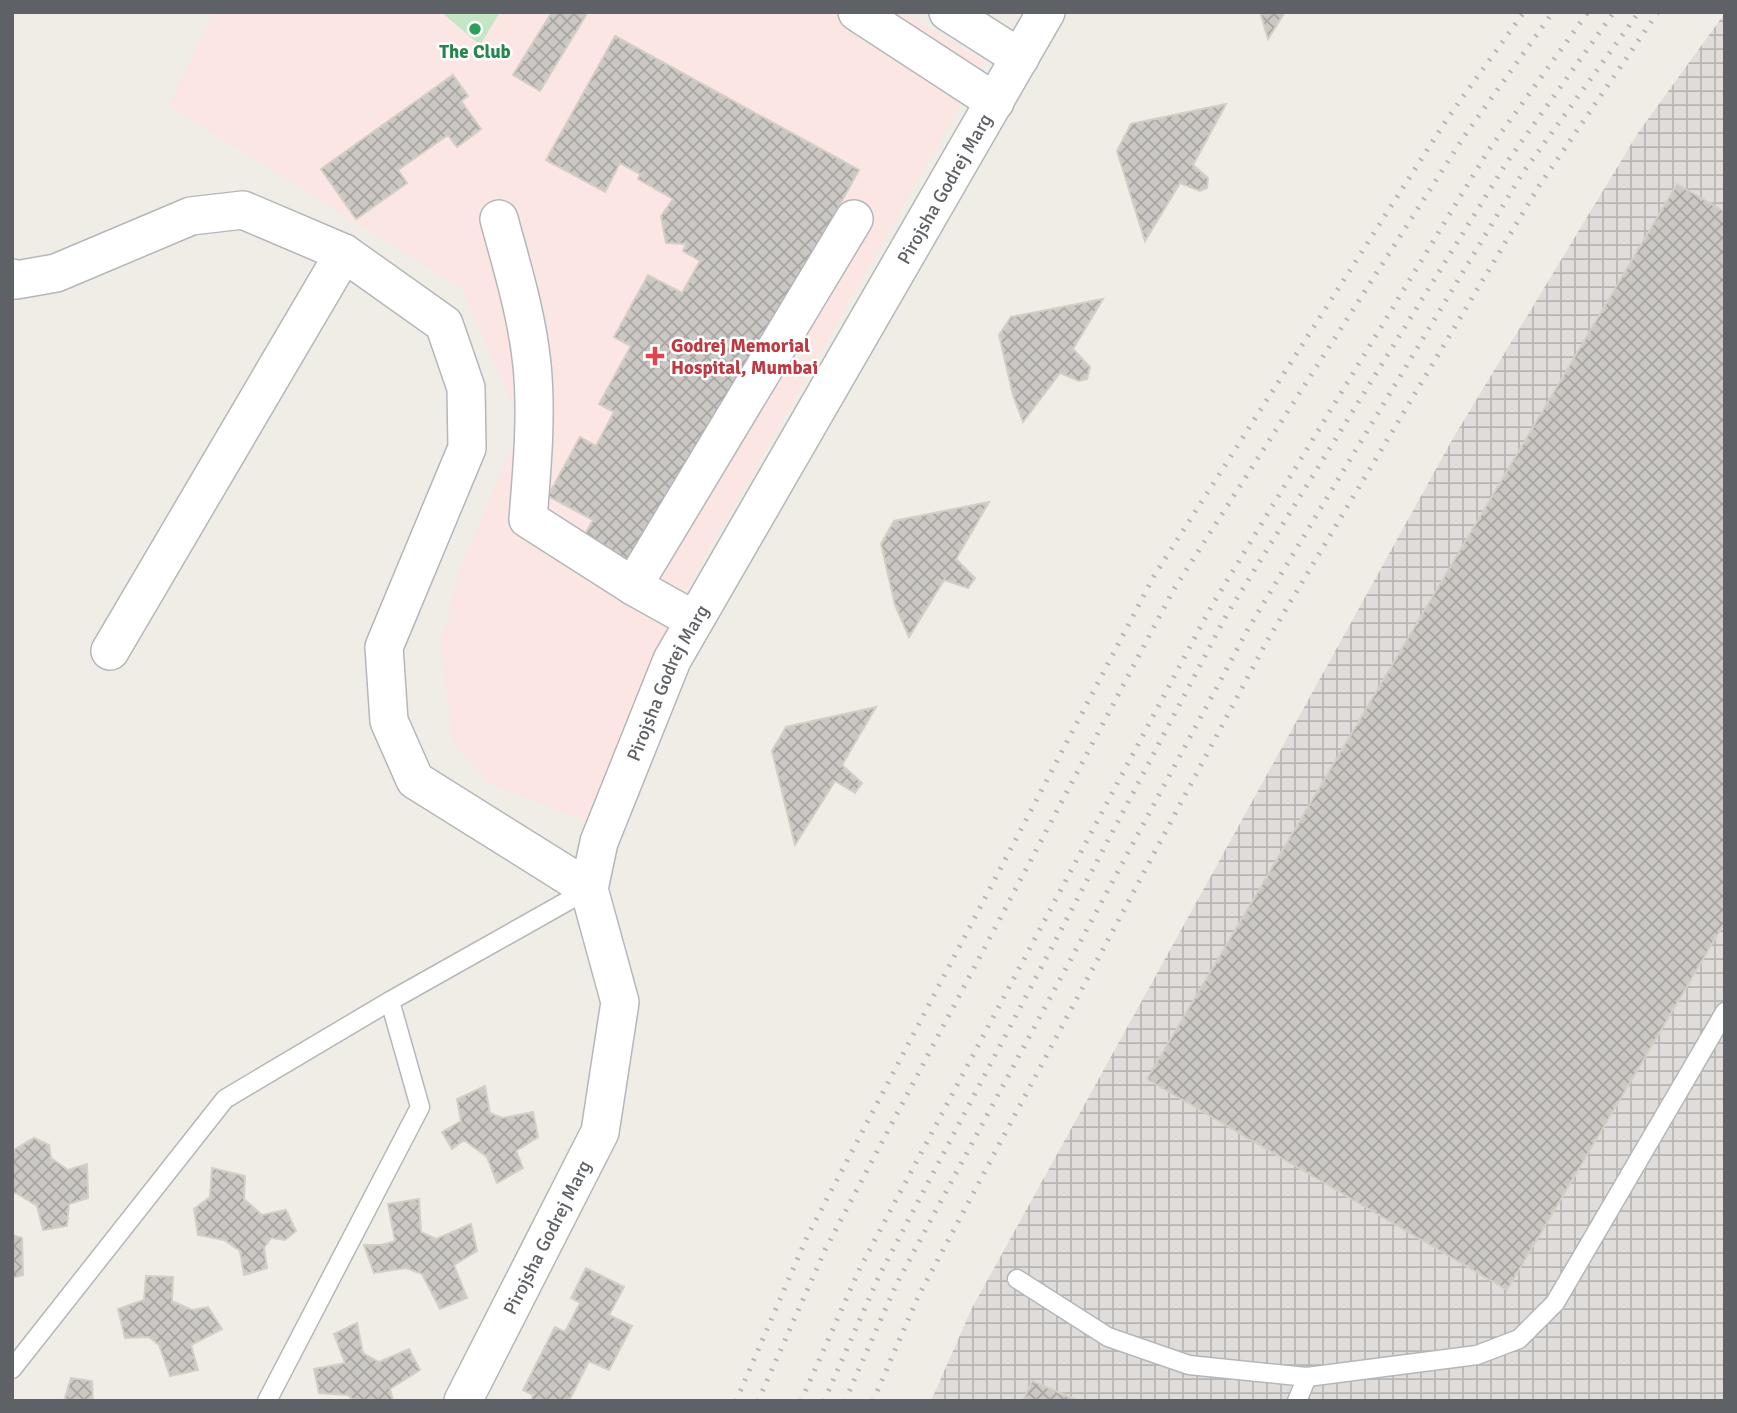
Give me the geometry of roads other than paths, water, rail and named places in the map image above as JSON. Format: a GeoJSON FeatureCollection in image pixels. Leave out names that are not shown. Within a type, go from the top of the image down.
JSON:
{"type":"FeatureCollection","features":[{"type":"Feature","properties":{"kind":"street"},"geometry":{"type":"LineString","coordinates":[[857,12],[995,102]]}},
{"type":"Feature","properties":{"kind":"street"},"geometry":{"type":"LineString","coordinates":[[948,12],[1020,58]]}},
{"type":"Feature","properties":{"kind":"street","name":"Pirojsha Godrej Marg"},"geometry":{"type":"LineString","coordinates":[[463,1401],[600,1132],[620,1002],[589,889],[599,842],[672,660],[1046,12]]}},
{"type":"Feature","properties":{"kind":"street"},"geometry":{"type":"LineString","coordinates":[[12,278],[16,280],[56,273],[191,216],[243,210],[344,253],[444,324],[466,388],[467,448],[384,647],[388,721],[415,780],[589,889]]}},
{"type":"Feature","properties":{"kind":"street"},"geometry":{"type":"LineString","coordinates":[[499,219],[521,299],[532,366],[533,457],[528,519],[633,586],[694,620]]}},
{"type":"Feature","properties":{"kind":"street"},"geometry":{"type":"LineString","coordinates":[[633,586],[854,219]]}},
{"type":"Feature","properties":{"kind":"street"},"geometry":{"type":"LineString","coordinates":[[110,651],[344,253]]}},
{"type":"Feature","properties":{"kind":"lane"},"geometry":{"type":"LineString","coordinates":[[12,1369],[225,1099],[390,1001],[589,889]]}},
{"type":"Feature","properties":{"kind":"lane"},"geometry":{"type":"LineString","coordinates":[[267,1401],[420,1107],[390,1001]]}},
{"type":"Feature","properties":{"kind":"lane"},"geometry":{"type":"LineString","coordinates":[[1017,1279],[1108,1337],[1189,1365],[1307,1377],[1477,1354],[1519,1339],[1555,1303],[1725,1012]]}},
{"type":"Feature","properties":{"kind":"lane"},"geometry":{"type":"LineString","coordinates":[[1297,1401],[1307,1377]]}},
{"type":"Feature","properties":{"kind":"railway"},"geometry":{"type":"LineString","coordinates":[[736,1401],[807,1237],[1154,576],[1447,119],[1524,12]]}},
{"type":"Feature","properties":{"kind":"railway"},"geometry":{"type":"LineString","coordinates":[[758,1401],[825,1250],[1174,589],[1465,135],[1553,12]]}},
{"type":"Feature","properties":{"kind":"railway"},"geometry":{"type":"LineString","coordinates":[[801,1401],[860,1268],[1211,607],[1488,151],[1588,12]]}},
{"type":"Feature","properties":{"kind":"railway"},"geometry":{"type":"LineString","coordinates":[[824,1401],[879,1276],[1226,616],[1507,162],[1614,12]]}},
{"type":"Feature","properties":{"kind":"railway"},"geometry":{"type":"LineString","coordinates":[[845,1401],[896,1285],[1248,629],[1522,174],[1639,12]]}},
{"type":"Feature","properties":{"kind":"railway"},"geometry":{"type":"LineString","coordinates":[[873,1401],[918,1297],[1267,641],[1539,186],[1658,12]]}},
{"type":"Feature","properties":{"kind":"place","name":"The Club"},"geometry":{"type":"Point","coordinates":[475,29]}},
{"type":"Feature","properties":{"kind":"place","name":"Godrej Memorial Hospital, Mumbai"},"geometry":{"type":"Point","coordinates":[655,356]}}]}
